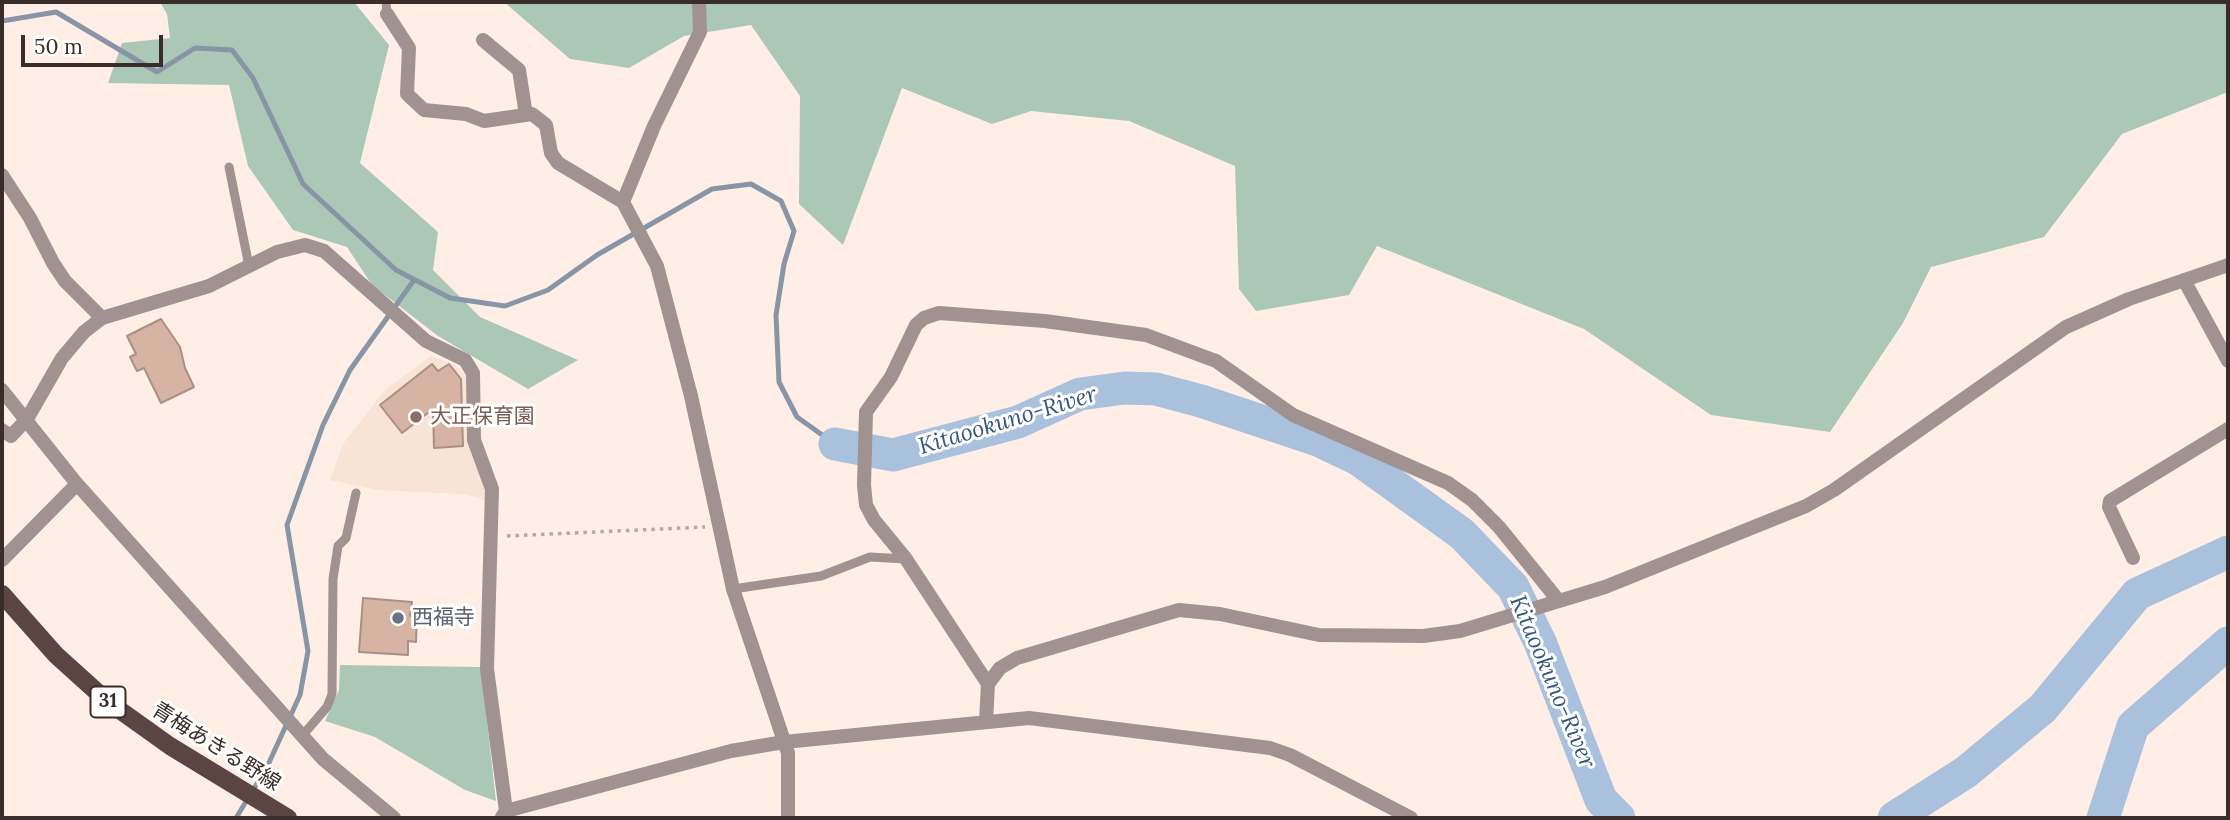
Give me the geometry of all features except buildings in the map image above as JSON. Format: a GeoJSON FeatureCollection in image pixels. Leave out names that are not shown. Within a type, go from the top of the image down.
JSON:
{"type":"FeatureCollection","features":[{"type":"Feature","properties":{"kind":"main road","name":"青梅あきる野線"},"geometry":{"type":"LineString","coordinates":[[2,594],[62,661],[107,701],[170,746],[288,818]]}},
{"type":"Feature","properties":{"kind":"street"},"geometry":{"type":"LineString","coordinates":[[623,202],[654,126],[700,32],[699,2]]}},
{"type":"Feature","properties":{"kind":"street"},"geometry":{"type":"LineString","coordinates":[[387,8],[409,48],[407,94],[424,110],[466,114],[484,121],[532,114],[546,125],[551,153],[558,163],[623,202],[657,266],[691,396],[733,589],[788,753],[788,818]]}},
{"type":"Feature","properties":{"kind":"street"},"geometry":{"type":"LineString","coordinates":[[483,40],[519,70],[526,115]]}},
{"type":"Feature","properties":{"kind":"street"},"geometry":{"type":"LineString","coordinates":[[2,175],[30,218],[52,263],[102,318]]}},
{"type":"Feature","properties":{"kind":"street"},"geometry":{"type":"LineString","coordinates":[[2,430],[11,436],[27,419],[62,358],[84,332],[102,318],[209,286],[277,252],[305,244],[324,251],[426,341],[465,360],[473,373],[474,440],[492,489],[487,669],[503,815],[731,751],[784,742],[986,721],[1064,720],[1270,748],[1290,755],[1411,818]]}},
{"type":"Feature","properties":{"kind":"street"},"geometry":{"type":"LineString","coordinates":[[986,721],[988,684],[1000,668],[1017,658],[1179,610],[1220,614],[1319,635],[1423,636],[1460,631],[1605,587],[1806,506],[1834,490],[2066,327],[2129,299],[2228,265]]}},
{"type":"Feature","properties":{"kind":"street"},"geometry":{"type":"LineString","coordinates":[[2184,280],[2228,361]]}},
{"type":"Feature","properties":{"kind":"street"},"geometry":{"type":"LineString","coordinates":[[988,684],[906,559],[874,520],[866,505],[866,412],[891,377],[915,325],[924,318],[958,313],[1045,321],[1146,335],[1216,361],[1293,415],[1448,483],[1472,500],[1499,527],[1553,601]]}},
{"type":"Feature","properties":{"kind":"street"},"geometry":{"type":"LineString","coordinates":[[2,390],[77,484],[303,736],[333,768],[394,818]]}},
{"type":"Feature","properties":{"kind":"street"},"geometry":{"type":"LineString","coordinates":[[2133,558],[2109,507],[2110,501],[2228,429]]}},
{"type":"Feature","properties":{"kind":"street"},"geometry":{"type":"LineString","coordinates":[[2,560],[77,484]]}},
{"type":"Feature","properties":{"kind":"lane"},"geometry":{"type":"LineString","coordinates":[[229,167],[249,266]]}},
{"type":"Feature","properties":{"kind":"lane"},"geometry":{"type":"LineString","coordinates":[[303,736],[327,707],[332,694],[333,579],[338,547],[346,538],[356,493]]}},
{"type":"Feature","properties":{"kind":"lane"},"geometry":{"type":"LineString","coordinates":[[733,589],[821,576],[870,557],[906,559]]}},
{"type":"Feature","properties":{"kind":"path"},"geometry":{"type":"LineString","coordinates":[[491,537],[721,526]]}},
{"type":"Feature","properties":{"kind":"shaded area","name":"大正保育園"},"geometry":{"type":"Polygon","coordinates":[[[431,356],[456,366],[466,376],[470,444],[487,489],[487,501],[464,494],[378,490],[330,480],[343,444],[385,390],[431,356]]]}},
{"type":"Feature","properties":{"kind":"green space"},"geometry":{"type":"Polygon","coordinates":[[[160,2],[354,2],[389,45],[360,163],[438,232],[433,270],[480,317],[578,360],[528,389],[438,336],[372,285],[347,247],[293,230],[248,166],[229,85],[108,83],[122,43],[170,38],[167,14],[160,2]]]}},
{"type":"Feature","properties":{"kind":"green space"},"geometry":{"type":"Polygon","coordinates":[[[504,2],[2228,2],[2228,92],[2122,134],[2044,237],[1931,267],[1903,323],[1830,432],[1711,415],[1584,329],[1377,246],[1349,295],[1256,311],[1239,289],[1235,166],[1129,121],[1031,111],[992,124],[902,88],[843,245],[799,204],[800,96],[751,25],[684,36],[629,68],[570,59],[504,2]]]}},
{"type":"Feature","properties":{"kind":"green space"},"geometry":{"type":"Polygon","coordinates":[[[340,665],[481,667],[496,801],[465,790],[375,737],[325,721],[339,690],[340,665]]]}},
{"type":"Feature","properties":{"kind":"waterway","name":"Kitaookuno-River"},"geometry":{"type":"LineString","coordinates":[[2,21],[56,12],[157,72],[195,48],[232,50],[253,78],[303,184],[396,270],[450,298],[505,306],[548,290],[597,255],[712,189],[751,184],[781,201],[794,231],[784,264],[776,315],[779,382],[797,417],[835,444]]}},
{"type":"Feature","properties":{"kind":"waterway"},"geometry":{"type":"LineString","coordinates":[[236,818],[267,767],[300,695],[308,651],[287,525],[323,425],[350,370],[414,280]]}},
{"type":"Feature","properties":{"kind":"waterway","name":"Kitaookuno-River"},"geometry":{"type":"LineString","coordinates":[[835,444],[893,455],[1018,422],[1080,394],[1125,388],[1156,389],[1201,401],[1318,440],[1358,459],[1462,534],[1513,587],[1540,642],[1601,800],[1619,818]]}},
{"type":"Feature","properties":{"kind":"waterway","name":"Kitaookuno-River"},"geometry":{"type":"LineString","coordinates":[[1894,818],[1966,772],[2043,708],[2137,594],[2228,552]]}},
{"type":"Feature","properties":{"kind":"waterway"},"geometry":{"type":"LineString","coordinates":[[2103,818],[2133,726],[2228,643]]}},
{"type":"Feature","properties":{"kind":"place","name":"大正保育園"},"geometry":{"type":"Point","coordinates":[416,417]}},
{"type":"Feature","properties":{"kind":"place","name":"西福寺"},"geometry":{"type":"Point","coordinates":[398,618]}}]}
